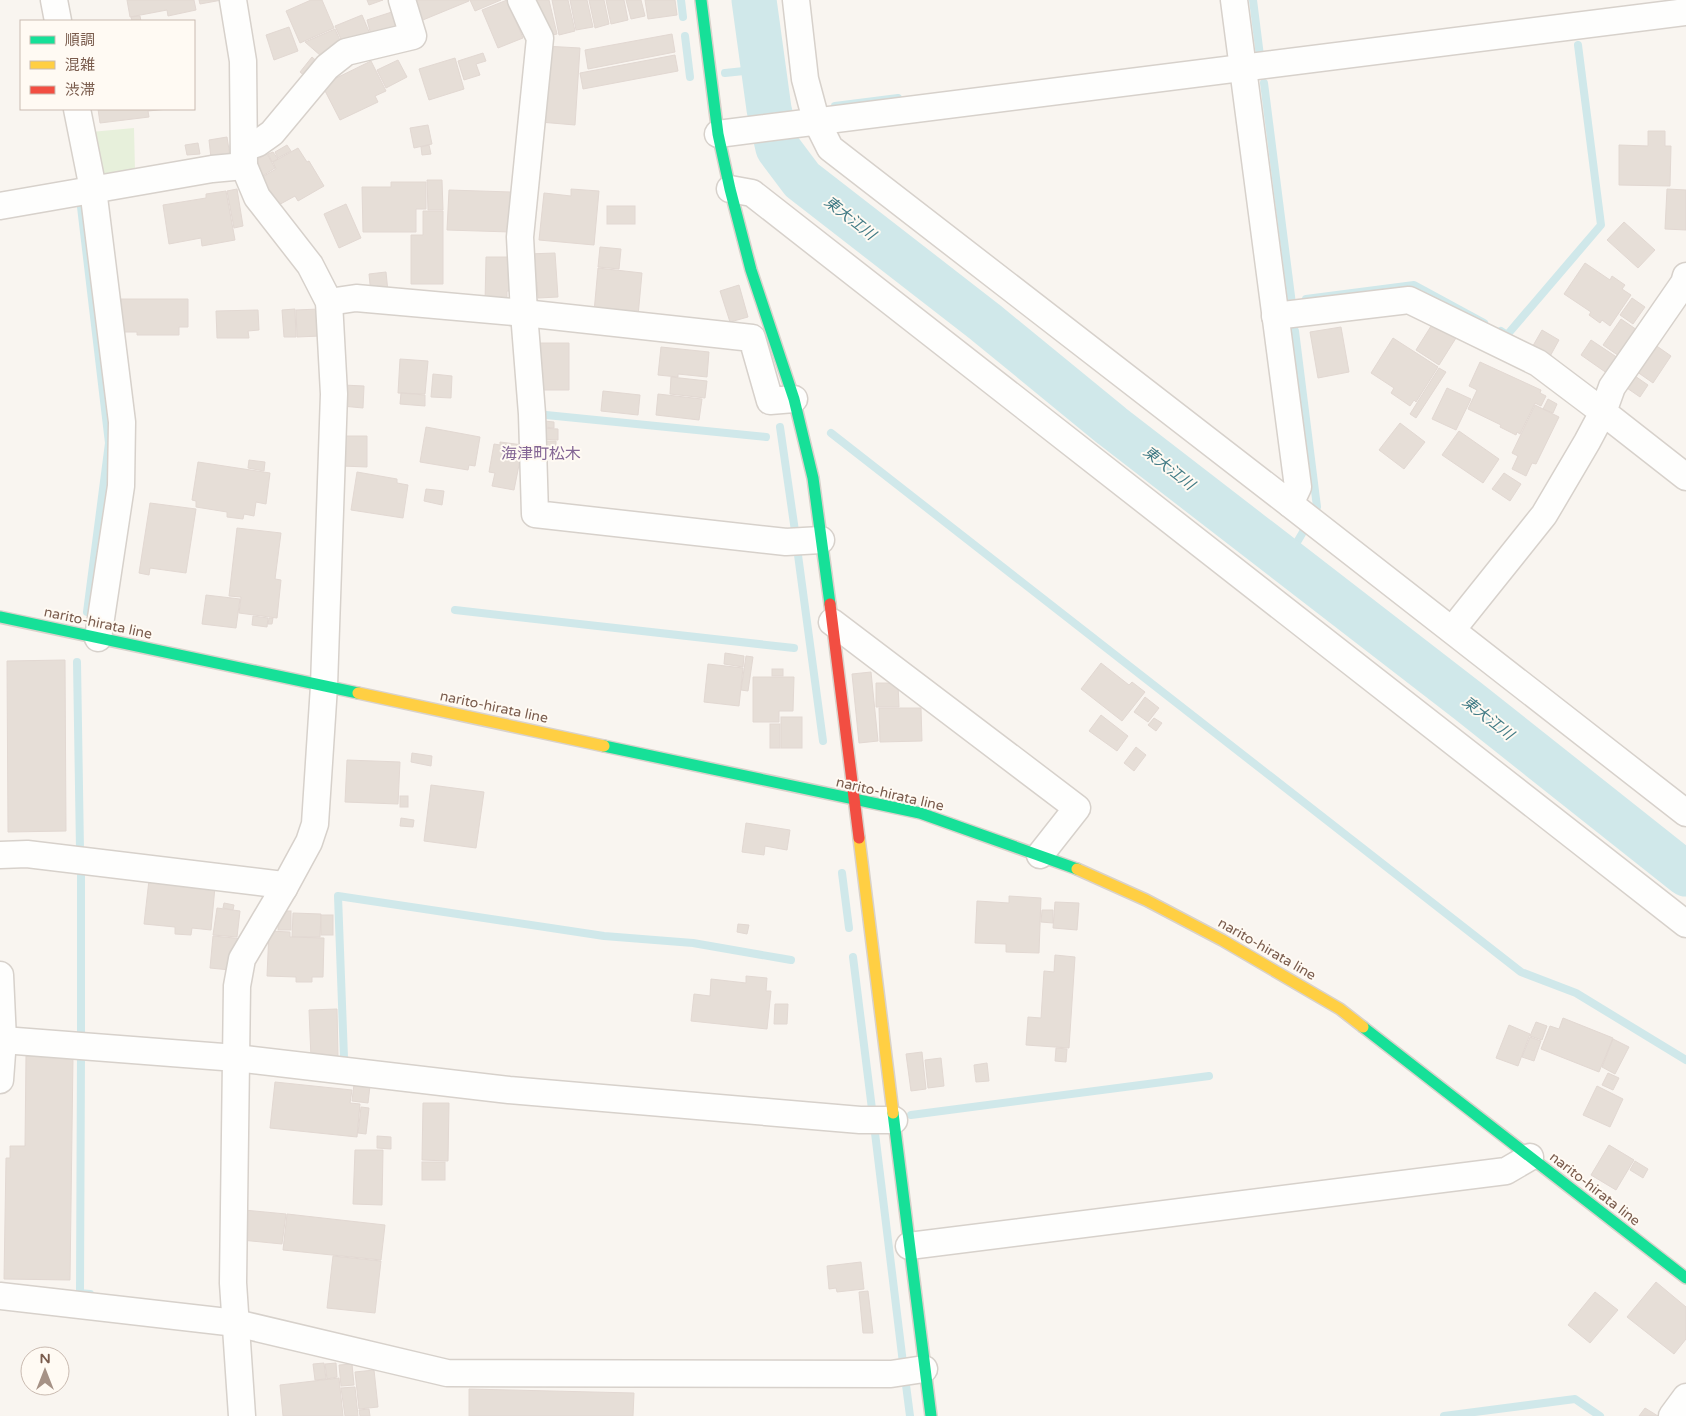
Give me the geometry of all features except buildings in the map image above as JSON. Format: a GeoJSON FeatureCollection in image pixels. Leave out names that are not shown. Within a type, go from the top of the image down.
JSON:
{"type":"FeatureCollection","features":[{"type":"Feature","properties":{"kind":"main road"},"geometry":{"type":"LineString","coordinates":[[701,0],[725,133],[730,188],[751,270],[794,399],[813,478],[930,1416]]}},
{"type":"Feature","properties":{"kind":"main road","name":"narito-hirata line"},"geometry":{"type":"LineString","coordinates":[[0,617],[920,813],[1073,867],[1146,900],[1222,940],[1340,1009],[1686,1278]]}},
{"type":"Feature","properties":{"kind":"street"},"geometry":{"type":"LineString","coordinates":[[54,0],[58,20]]}},
{"type":"Feature","properties":{"kind":"street"},"geometry":{"type":"LineString","coordinates":[[233,0],[244,61],[244,157],[257,197],[310,265],[329,302],[334,394],[324,686],[315,824],[309,842],[242,959],[237,986],[233,1283],[242,1416]]}},
{"type":"Feature","properties":{"kind":"street"},"geometry":{"type":"LineString","coordinates":[[0,206],[212,169],[244,157],[258,143],[272,133],[327,67],[346,52],[413,36],[402,0]]}},
{"type":"Feature","properties":{"kind":"street"},"geometry":{"type":"LineString","coordinates":[[521,0],[540,38],[520,237],[532,414],[535,514],[791,543],[822,540]]}},
{"type":"Feature","properties":{"kind":"street"},"geometry":{"type":"LineString","coordinates":[[796,0],[812,121],[830,148],[1686,813]]}},
{"type":"Feature","properties":{"kind":"street"},"geometry":{"type":"LineString","coordinates":[[1234,0],[1298,487],[1290,504]]}},
{"type":"Feature","properties":{"kind":"street"},"geometry":{"type":"LineString","coordinates":[[725,133],[1686,12]]}},
{"type":"Feature","properties":{"kind":"street"},"geometry":{"type":"LineString","coordinates":[[77,110],[93,189],[122,422],[121,486],[98,638]]}},
{"type":"Feature","properties":{"kind":"street"},"geometry":{"type":"LineString","coordinates":[[730,188],[752,193],[1686,924]]}},
{"type":"Feature","properties":{"kind":"street"},"geometry":{"type":"LineString","coordinates":[[1452,630],[1544,515],[1603,412],[1612,387],[1684,283],[1686,276]]}},
{"type":"Feature","properties":{"kind":"street"},"geometry":{"type":"LineString","coordinates":[[329,302],[356,298],[524,313],[752,338],[770,401],[794,399]]}},
{"type":"Feature","properties":{"kind":"street"},"geometry":{"type":"LineString","coordinates":[[1275,316],[1409,300],[1538,363],[1686,477]]}},
{"type":"Feature","properties":{"kind":"street"},"geometry":{"type":"LineString","coordinates":[[832,622],[1077,808],[1040,855]]}},
{"type":"Feature","properties":{"kind":"street"},"geometry":{"type":"LineString","coordinates":[[0,855],[27,854],[275,884],[284,888]]}},
{"type":"Feature","properties":{"kind":"street"},"geometry":{"type":"LineString","coordinates":[[0,976],[3,1040],[0,1080]]}},
{"type":"Feature","properties":{"kind":"street"},"geometry":{"type":"LineString","coordinates":[[3,1040],[236,1058],[509,1090],[850,1119],[894,1120]]}},
{"type":"Feature","properties":{"kind":"street"},"geometry":{"type":"LineString","coordinates":[[909,1246],[1506,1170],[1530,1157]]}},
{"type":"Feature","properties":{"kind":"street"},"geometry":{"type":"LineString","coordinates":[[0,1296],[236,1323],[448,1373],[891,1374],[924,1369]]}},
{"type":"Feature","properties":{"kind":"street"},"geometry":{"type":"LineString","coordinates":[[1672,1416],[1686,1397]]}},
{"type":"Feature","properties":{"kind":"green space"},"geometry":{"type":"Polygon","coordinates":[[[134,128],[135,171],[105,176],[100,173],[91,132],[134,128]]]}},
{"type":"Feature","properties":{"kind":"waterway"},"geometry":{"type":"LineString","coordinates":[[681,0],[683,17]]}},
{"type":"Feature","properties":{"kind":"waterway","name":"東大江川"},"geometry":{"type":"LineString","coordinates":[[754,0],[769,109],[778,148],[802,180],[985,322],[1112,426],[1468,701],[1686,874]]}},
{"type":"Feature","properties":{"kind":"waterway"},"geometry":{"type":"LineString","coordinates":[[1253,0],[1260,56],[1265,55]]}},
{"type":"Feature","properties":{"kind":"waterway"},"geometry":{"type":"LineString","coordinates":[[685,36],[690,77]]}},
{"type":"Feature","properties":{"kind":"waterway"},"geometry":{"type":"LineString","coordinates":[[1501,331],[1507,335],[1601,225],[1578,45]]}},
{"type":"Feature","properties":{"kind":"waterway"},"geometry":{"type":"LineString","coordinates":[[725,73],[763,69]]}},
{"type":"Feature","properties":{"kind":"waterway"},"geometry":{"type":"LineString","coordinates":[[1264,83],[1292,304]]}},
{"type":"Feature","properties":{"kind":"waterway"},"geometry":{"type":"LineString","coordinates":[[835,106],[898,98]]}},
{"type":"Feature","properties":{"kind":"waterway"},"geometry":{"type":"LineString","coordinates":[[81,207],[109,443],[87,612]]}},
{"type":"Feature","properties":{"kind":"waterway"},"geometry":{"type":"LineString","coordinates":[[1306,299],[1414,285],[1484,323]]}},
{"type":"Feature","properties":{"kind":"waterway"},"geometry":{"type":"LineString","coordinates":[[1295,331],[1317,507],[1314,514]]}},
{"type":"Feature","properties":{"kind":"waterway"},"geometry":{"type":"LineString","coordinates":[[546,415],[766,437]]}},
{"type":"Feature","properties":{"kind":"waterway"},"geometry":{"type":"LineString","coordinates":[[780,427],[795,531]]}},
{"type":"Feature","properties":{"kind":"waterway"},"geometry":{"type":"LineString","coordinates":[[831,433],[1521,972],[1576,993],[1686,1060]]}},
{"type":"Feature","properties":{"kind":"waterway"},"geometry":{"type":"LineString","coordinates":[[1286,561],[1303,532]]}},
{"type":"Feature","properties":{"kind":"waterway"},"geometry":{"type":"LineString","coordinates":[[798,555],[823,741]]}},
{"type":"Feature","properties":{"kind":"waterway"},"geometry":{"type":"LineString","coordinates":[[455,610],[794,648]]}},
{"type":"Feature","properties":{"kind":"waterway"},"geometry":{"type":"LineString","coordinates":[[77,662],[80,850]]}},
{"type":"Feature","properties":{"kind":"waterway"},"geometry":{"type":"LineString","coordinates":[[81,866],[81,1036]]}},
{"type":"Feature","properties":{"kind":"waterway"},"geometry":{"type":"LineString","coordinates":[[842,873],[849,928]]}},
{"type":"Feature","properties":{"kind":"waterway"},"geometry":{"type":"LineString","coordinates":[[344,1058],[338,896],[604,936],[693,943],[791,960]]}},
{"type":"Feature","properties":{"kind":"waterway"},"geometry":{"type":"LineString","coordinates":[[853,957],[872,1109]]}},
{"type":"Feature","properties":{"kind":"waterway"},"geometry":{"type":"LineString","coordinates":[[81,1054],[80,1293],[90,1294]]}},
{"type":"Feature","properties":{"kind":"waterway"},"geometry":{"type":"LineString","coordinates":[[911,1115],[1209,1076]]}},
{"type":"Feature","properties":{"kind":"waterway"},"geometry":{"type":"LineString","coordinates":[[875,1133],[903,1363],[899,1363]]}},
{"type":"Feature","properties":{"kind":"waterway"},"geometry":{"type":"LineString","coordinates":[[906,1385],[910,1416]]}},
{"type":"Feature","properties":{"kind":"waterway"},"geometry":{"type":"LineString","coordinates":[[1444,1416],[1575,1399],[1600,1416]]}},
{"type":"Feature","properties":{"kind":"traffic: fast"},"geometry":{"type":"LineString","coordinates":[[701,0],[718,134],[751,270],[794,399],[813,478],[830,604]]}},
{"type":"Feature","properties":{"kind":"traffic: fast"},"geometry":{"type":"LineString","coordinates":[[0,617],[358,693]]}},
{"type":"Feature","properties":{"kind":"traffic: fast"},"geometry":{"type":"LineString","coordinates":[[604,746],[920,813],[1077,869]]}},
{"type":"Feature","properties":{"kind":"traffic: fast"},"geometry":{"type":"LineString","coordinates":[[1363,1027],[1686,1278]]}},
{"type":"Feature","properties":{"kind":"traffic: fast"},"geometry":{"type":"LineString","coordinates":[[893,1113],[931,1416]]}},
{"type":"Feature","properties":{"kind":"traffic: slow"},"geometry":{"type":"LineString","coordinates":[[358,693],[604,746]]}},
{"type":"Feature","properties":{"kind":"traffic: slow"},"geometry":{"type":"LineString","coordinates":[[859,838],[893,1113]]}},
{"type":"Feature","properties":{"kind":"traffic: slow"},"geometry":{"type":"LineString","coordinates":[[1077,869],[1146,900],[1222,940],[1340,1009],[1363,1027]]}},
{"type":"Feature","properties":{"kind":"traffic: jam"},"geometry":{"type":"LineString","coordinates":[[830,604],[859,838]]}},
{"type":"Feature","properties":{"kind":"district","name":"海津町松木"},"geometry":{"type":"Point","coordinates":[541,454]}}]}
